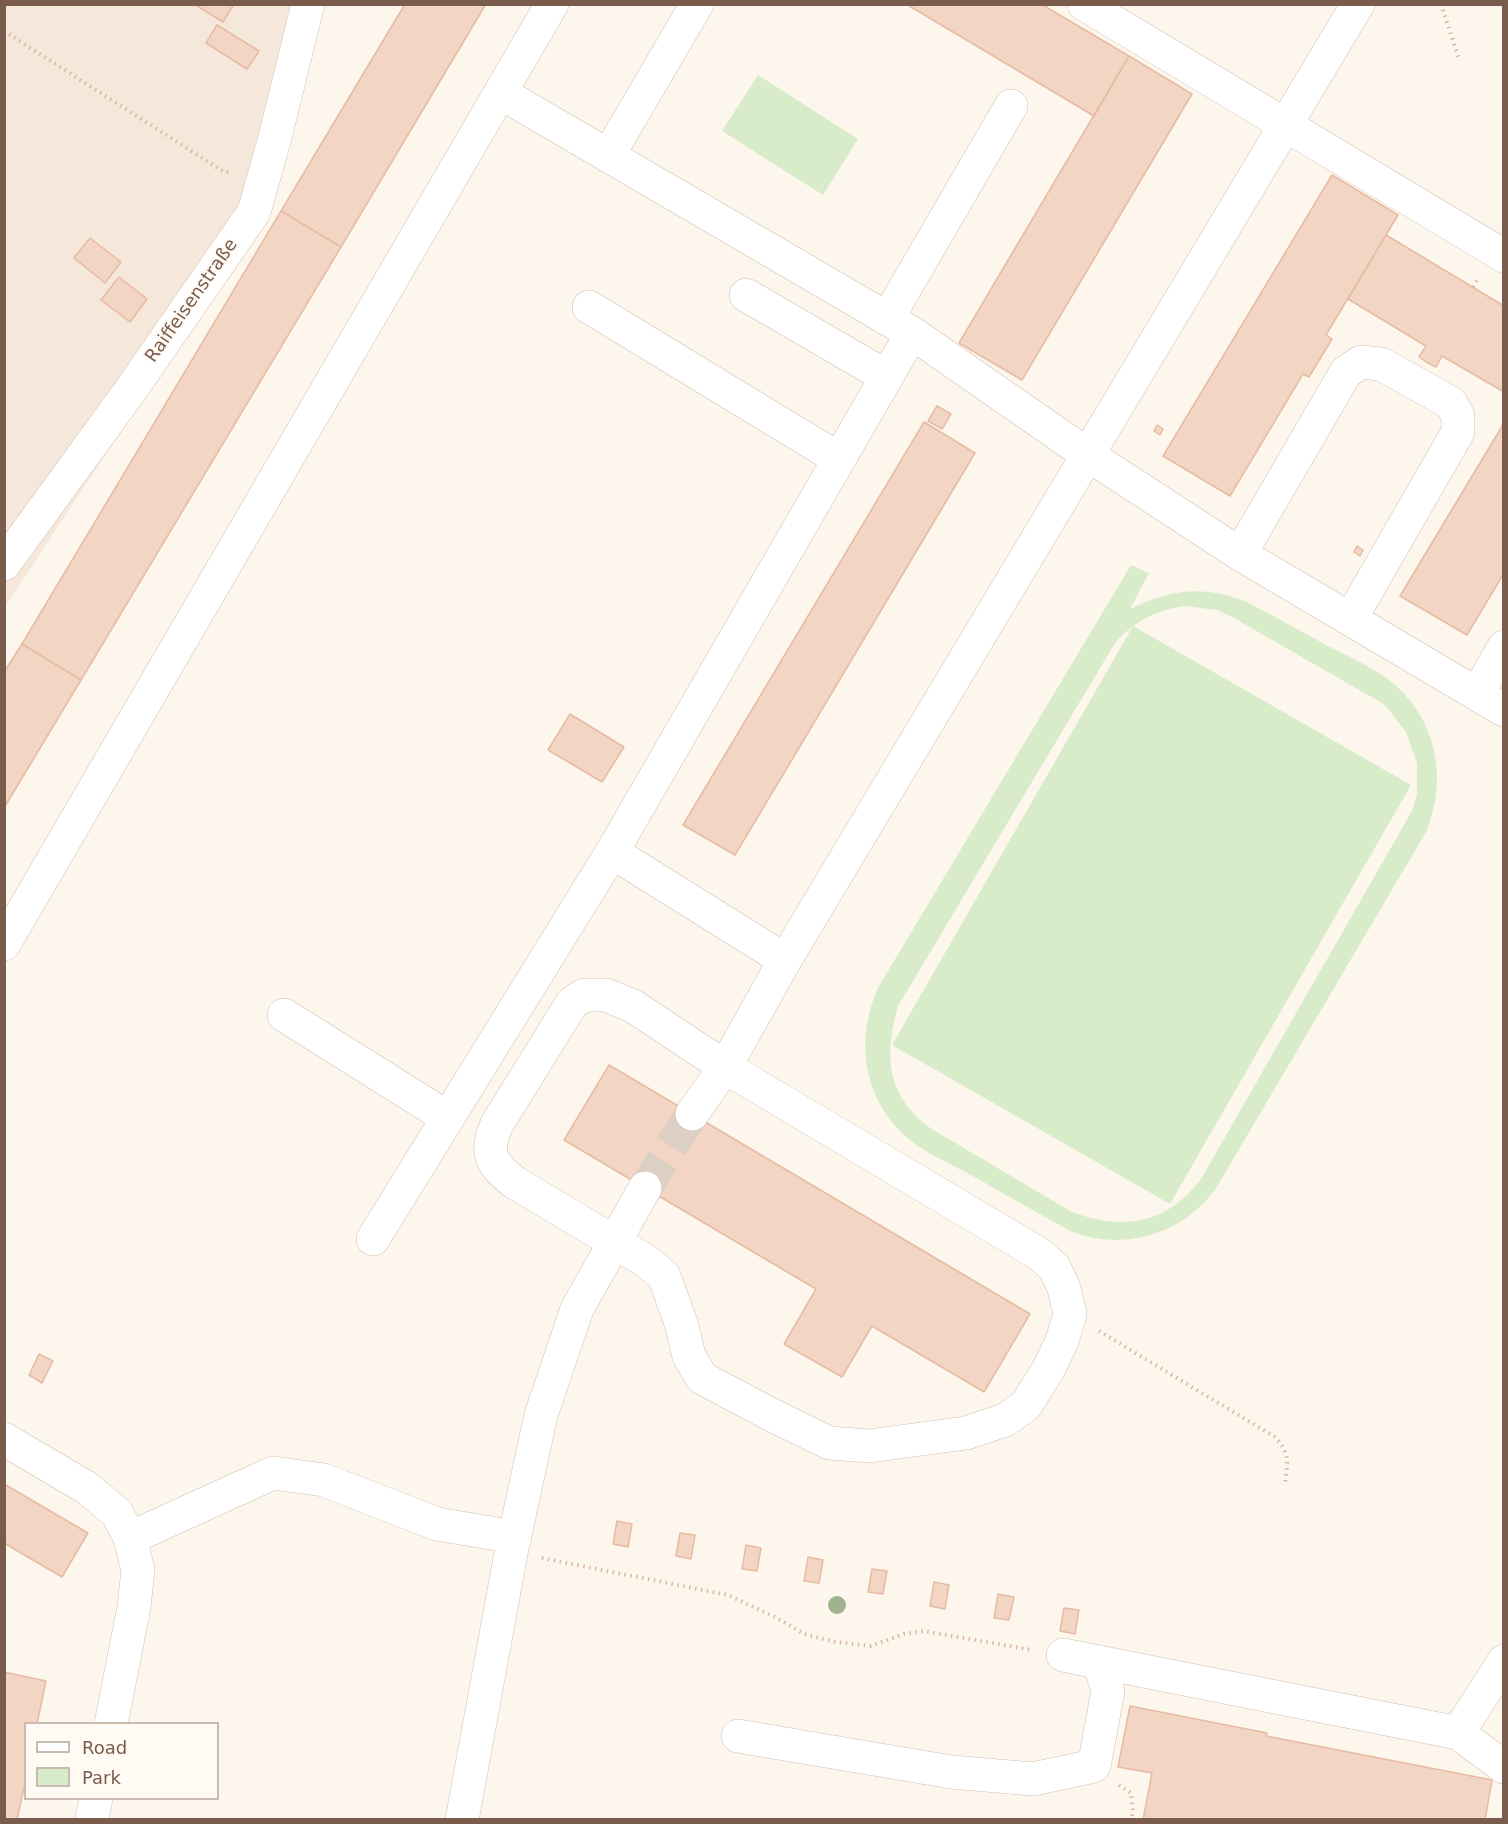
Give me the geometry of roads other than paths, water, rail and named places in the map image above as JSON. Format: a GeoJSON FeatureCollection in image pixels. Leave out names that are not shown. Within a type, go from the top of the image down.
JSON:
{"type":"FeatureCollection","features":[{"type":"Feature","properties":{"kind":"street","name":"Raiffeisenstraße"},"geometry":{"type":"LineString","coordinates":[[4,564],[130,391],[254,212],[308,4]]}},
{"type":"Feature","properties":{"kind":"street"},"geometry":{"type":"LineString","coordinates":[[4,944],[552,4]]}},
{"type":"Feature","properties":{"kind":"street"},"geometry":{"type":"LineString","coordinates":[[608,156],[697,4]]}},
{"type":"Feature","properties":{"kind":"street"},"geometry":{"type":"LineString","coordinates":[[1084,4],[1503,256]]}},
{"type":"Feature","properties":{"kind":"street"},"geometry":{"type":"LineString","coordinates":[[692,1114],[725,1067],[785,960],[1358,4]]}},
{"type":"Feature","properties":{"kind":"street"},"geometry":{"type":"LineString","coordinates":[[501,93],[899,326],[1088,455],[1240,554],[1490,702],[1503,647]]}},
{"type":"Feature","properties":{"kind":"street"},"geometry":{"type":"LineString","coordinates":[[373,1239],[612,852],[887,376],[899,326],[1011,106]]}},
{"type":"Feature","properties":{"kind":"street"},"geometry":{"type":"LineString","coordinates":[[746,295],[887,376]]}},
{"type":"Feature","properties":{"kind":"street"},"geometry":{"type":"LineString","coordinates":[[589,307],[839,459]]}},
{"type":"Feature","properties":{"kind":"street"},"geometry":{"type":"LineString","coordinates":[[1240,554],[1346,372],[1361,362],[1381,364],[1450,403],[1458,416],[1458,432],[1351,618]]}},
{"type":"Feature","properties":{"kind":"street"},"geometry":{"type":"LineString","coordinates":[[612,852],[785,960]]}},
{"type":"Feature","properties":{"kind":"street"},"geometry":{"type":"LineString","coordinates":[[584,995],[606,995],[633,1006],[725,1067],[1039,1254],[1054,1267],[1064,1288],[1070,1314],[1062,1341],[1026,1405],[1005,1420],[966,1433],[869,1446],[829,1443],[702,1378],[689,1356],[681,1323],[664,1276],[646,1261],[514,1182],[498,1169],[490,1155],[490,1139],[497,1124],[572,1003],[584,995]]}},
{"type":"Feature","properties":{"kind":"street"},"geometry":{"type":"LineString","coordinates":[[284,1015],[448,1118]]}},
{"type":"Feature","properties":{"kind":"street"},"geometry":{"type":"LineString","coordinates":[[462,1820],[513,1545],[540,1415],[577,1309],[645,1188]]}},
{"type":"Feature","properties":{"kind":"street"},"geometry":{"type":"LineString","coordinates":[[4,1439],[87,1488],[117,1514],[130,1538],[138,1570],[134,1607],[111,1722]]}},
{"type":"Feature","properties":{"kind":"street"},"geometry":{"type":"LineString","coordinates":[[130,1538],[273,1473],[324,1480],[437,1524],[513,1545]]}},
{"type":"Feature","properties":{"kind":"street"},"geometry":{"type":"LineString","coordinates":[[1063,1655],[1458,1733],[1503,1767]]}},
{"type":"Feature","properties":{"kind":"street"},"geometry":{"type":"LineString","coordinates":[[1458,1733],[1503,1661]]}},
{"type":"Feature","properties":{"kind":"street"},"geometry":{"type":"LineString","coordinates":[[738,1736],[951,1772],[1033,1779],[1094,1766],[1108,1691],[1099,1662]]}},
{"type":"Feature","properties":{"kind":"street"},"geometry":{"type":"LineString","coordinates":[[92,1820],[96,1800]]}},
{"type":"Feature","properties":{"kind":"tunnel"},"geometry":{"type":"LineString","coordinates":[[645,1188],[692,1114]]}}]}
